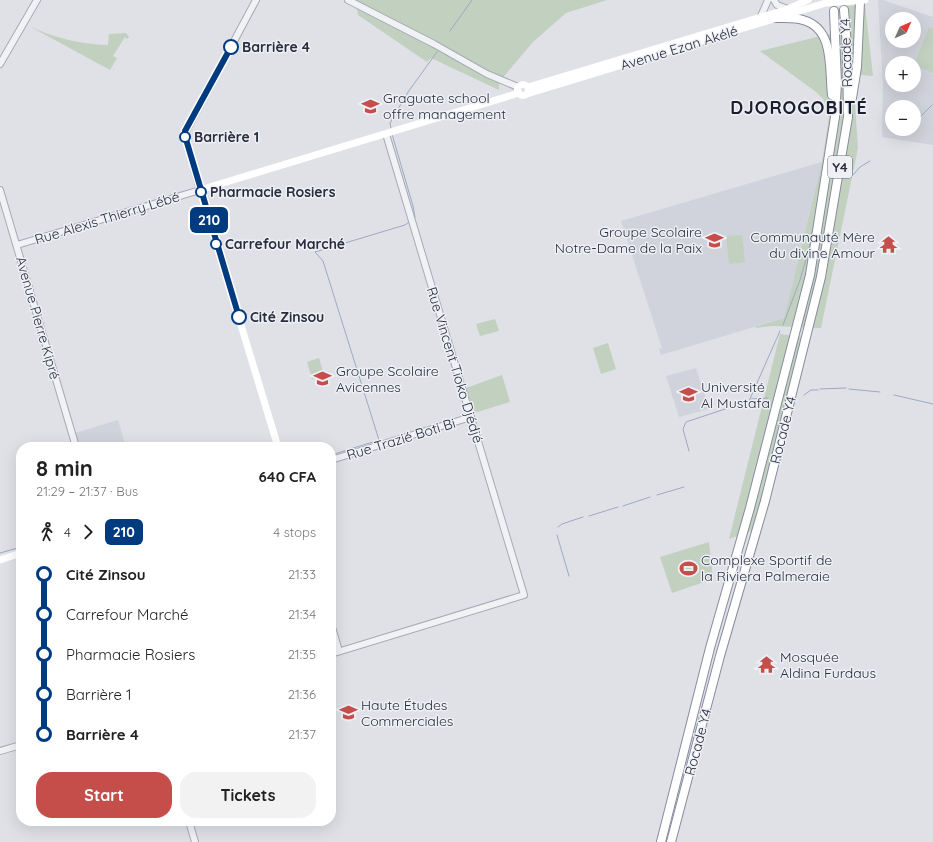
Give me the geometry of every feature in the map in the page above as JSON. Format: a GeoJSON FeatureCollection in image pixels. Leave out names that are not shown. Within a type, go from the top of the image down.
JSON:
{"type":"FeatureCollection","features":[{"type":"Feature","properties":{"kind":"highway"},"geometry":{"type":"LineString","coordinates":[[848,117],[857,68],[862,1]]}},
{"type":"Feature","properties":{"kind":"highway","name":"Rocade Y4"},"geometry":{"type":"LineString","coordinates":[[671,842],[720,656],[765,502],[821,277],[848,117],[847,46],[844,10]]}},
{"type":"Feature","properties":{"kind":"highway","name":"Rocade Y4"},"geometry":{"type":"LineString","coordinates":[[661,842],[710,648],[750,508],[810,275],[835,117],[837,83],[834,11]]}},
{"type":"Feature","properties":{"kind":"highway"},"geometry":{"type":"LineString","coordinates":[[775,18],[803,20],[816,26],[823,34],[828,46],[835,117]]}},
{"type":"Feature","properties":{"kind":"main road","name":"Avenue Ezan Akélé"},"geometry":{"type":"LineString","coordinates":[[527,91],[788,8],[808,0]]}},
{"type":"Feature","properties":{"kind":"main road","name":"Avenue Ezan Akélé"},"geometry":{"type":"LineString","coordinates":[[527,91],[830,1],[862,1]]}},
{"type":"Feature","properties":{"kind":"main road","name":"Rue Alexis Thierry Lébé"},"geometry":{"type":"LineString","coordinates":[[200,190],[386,134],[519,90],[523,84],[527,91]]}},
{"type":"Feature","properties":{"kind":"main road"},"geometry":{"type":"LineString","coordinates":[[200,190],[276,442]]}},
{"type":"Feature","properties":{"kind":"main road"},"geometry":{"type":"LineString","coordinates":[[0,560],[16,555]]}},
{"type":"Feature","properties":{"kind":"street"},"geometry":{"type":"LineString","coordinates":[[0,64],[37,0]]}},
{"type":"Feature","properties":{"kind":"street"},"geometry":{"type":"LineString","coordinates":[[200,190],[185,136],[185,131],[256,0]]}},
{"type":"Feature","properties":{"kind":"street"},"geometry":{"type":"LineString","coordinates":[[348,0],[519,90]]}},
{"type":"Feature","properties":{"kind":"street"},"geometry":{"type":"LineString","coordinates":[[761,16],[768,0]]}},
{"type":"Feature","properties":{"kind":"street"},"geometry":{"type":"LineString","coordinates":[[774,0],[777,5],[788,8]]}},
{"type":"Feature","properties":{"kind":"street","name":"Rue Vincent Tioko Djédjé"},"geometry":{"type":"LineString","coordinates":[[339,651],[524,595],[386,134]]}},
{"type":"Feature","properties":{"kind":"street","name":"Avenue Pierre Kipré"},"geometry":{"type":"LineString","coordinates":[[0,190],[75,442]]}},
{"type":"Feature","properties":{"kind":"street","name":"Rue Alexis Thierry Lébé"},"geometry":{"type":"LineString","coordinates":[[17,246],[200,190]]}},
{"type":"Feature","properties":{"kind":"street","name":"Rue Trazié Boti Bi"},"geometry":{"type":"LineString","coordinates":[[336,458],[471,417]]}},
{"type":"Feature","properties":{"kind":"street"},"geometry":{"type":"LineString","coordinates":[[336,641],[339,651],[336,652]]}},
{"type":"Feature","properties":{"kind":"street"},"geometry":{"type":"LineString","coordinates":[[0,751],[16,746]]}},
{"type":"Feature","properties":{"kind":"street"},"geometry":{"type":"LineString","coordinates":[[190,826],[195,842]]}},
{"type":"Feature","properties":{"kind":"shaded area"},"geometry":{"type":"Polygon","coordinates":[[[878,0],[883,0],[918,12],[885,12],[885,48],[921,48],[921,13],[933,17],[933,145],[882,137],[883,86],[878,0]]]}},
{"type":"Feature","properties":{"kind":"shaded area","name":"Groupe Scolaire Notre-Dame de la Paix"},"geometry":{"type":"Polygon","coordinates":[[[822,162],[784,318],[661,355],[659,349],[662,348],[621,221],[822,162]]]}},
{"type":"Feature","properties":{"kind":"shaded area","name":"Université Al Mustafa"},"geometry":{"type":"Polygon","coordinates":[[[696,368],[709,409],[679,417],[666,376],[696,368]]]}},
{"type":"Feature","properties":{"kind":"shaded area"},"geometry":{"type":"Polygon","coordinates":[[[118,420],[125,442],[78,442],[75,433],[118,420]]]}},
{"type":"Feature","properties":{"kind":"green space"},"geometry":{"type":"Polygon","coordinates":[[[356,0],[607,0],[566,13],[533,42],[505,75],[499,84],[499,90],[431,58],[427,62],[358,15],[356,0]]]}},
{"type":"Feature","properties":{"kind":"green space"},"geometry":{"type":"Polygon","coordinates":[[[865,5],[873,76],[853,74],[858,148],[821,328],[772,326],[756,328],[755,327],[784,318],[822,162],[829,117],[824,100],[816,92],[760,51],[841,31],[845,6],[865,5]]]}},
{"type":"Feature","properties":{"kind":"green space"},"geometry":{"type":"Polygon","coordinates":[[[29,26],[48,34],[77,42],[108,45],[109,34],[126,33],[129,37],[127,39],[125,37],[113,56],[117,58],[110,70],[29,26]]]}},
{"type":"Feature","properties":{"kind":"green space"},"geometry":{"type":"Polygon","coordinates":[[[929,27],[933,29],[933,73],[921,68],[921,56],[918,56],[929,27]]]}},
{"type":"Feature","properties":{"kind":"green space"},"geometry":{"type":"Polygon","coordinates":[[[742,235],[745,262],[729,264],[726,236],[742,235]]]}},
{"type":"Feature","properties":{"kind":"green space"},"geometry":{"type":"Polygon","coordinates":[[[495,319],[499,331],[480,336],[476,324],[495,319]]]}},
{"type":"Feature","properties":{"kind":"green space"},"geometry":{"type":"Polygon","coordinates":[[[780,334],[810,338],[760,528],[729,539],[780,334]]]}},
{"type":"Feature","properties":{"kind":"green space"},"geometry":{"type":"Polygon","coordinates":[[[608,343],[616,369],[601,374],[593,348],[608,343]]]}},
{"type":"Feature","properties":{"kind":"green space"},"geometry":{"type":"Polygon","coordinates":[[[319,358],[324,375],[312,379],[307,362],[319,358]]]}},
{"type":"Feature","properties":{"kind":"green space"},"geometry":{"type":"Polygon","coordinates":[[[502,375],[510,402],[474,413],[466,388],[502,375]]]}},
{"type":"Feature","properties":{"kind":"green space","name":"Complexe Sportif de la Riviera Palmeraie"},"geometry":{"type":"Polygon","coordinates":[[[709,542],[713,579],[672,593],[660,557],[709,542]]]}},
{"type":"Feature","properties":{"kind":"waterway"},"geometry":{"type":"LineString","coordinates":[[450,31],[472,0]]}},
{"type":"Feature","properties":{"kind":"waterway"},"geometry":{"type":"LineString","coordinates":[[391,129],[390,123],[408,92],[437,52]]}},
{"type":"Feature","properties":{"kind":"waterway"},"geometry":{"type":"LineString","coordinates":[[921,116],[932,105]]}},
{"type":"Feature","properties":{"kind":"waterway"},"geometry":{"type":"LineString","coordinates":[[392,134],[415,217]]}},
{"type":"Feature","properties":{"kind":"waterway"},"geometry":{"type":"LineString","coordinates":[[853,175],[860,167],[870,161]]}},
{"type":"Feature","properties":{"kind":"waterway"},"geometry":{"type":"LineString","coordinates":[[336,453],[379,440],[323,261],[315,252],[405,225],[409,222]]}},
{"type":"Feature","properties":{"kind":"waterway"},"geometry":{"type":"LineString","coordinates":[[783,325],[800,280],[811,242]]}},
{"type":"Feature","properties":{"kind":"waterway"},"geometry":{"type":"LineString","coordinates":[[689,451],[683,429],[686,422],[749,401],[780,331]]}},
{"type":"Feature","properties":{"kind":"waterway"},"geometry":{"type":"LineString","coordinates":[[820,389],[846,388]]}},
{"type":"Feature","properties":{"kind":"waterway"},"geometry":{"type":"LineString","coordinates":[[849,389],[880,392]]}},
{"type":"Feature","properties":{"kind":"waterway"},"geometry":{"type":"LineString","coordinates":[[804,395],[811,390],[818,390]]}},
{"type":"Feature","properties":{"kind":"waterway"},"geometry":{"type":"LineString","coordinates":[[894,395],[933,404]]}},
{"type":"Feature","properties":{"kind":"waterway"},"geometry":{"type":"LineString","coordinates":[[751,399],[768,398]]}},
{"type":"Feature","properties":{"kind":"waterway"},"geometry":{"type":"LineString","coordinates":[[657,495],[684,487]]}},
{"type":"Feature","properties":{"kind":"waterway"},"geometry":{"type":"LineString","coordinates":[[623,506],[650,497]]}},
{"type":"Feature","properties":{"kind":"waterway"},"geometry":{"type":"LineString","coordinates":[[589,516],[618,507]]}},
{"type":"Feature","properties":{"kind":"waterway"},"geometry":{"type":"LineString","coordinates":[[558,527],[562,524],[583,517]]}},
{"type":"Feature","properties":{"kind":"waterway"},"geometry":{"type":"LineString","coordinates":[[557,535],[569,576]]}},
{"type":"Feature","properties":{"kind":"waterway"},"geometry":{"type":"LineString","coordinates":[[0,553],[16,548]]}},
{"type":"Feature","properties":{"kind":"bus line","name":"210"},"geometry":{"type":"LineString","coordinates":[[231,47],[185,131],[185,136],[239,317]]}},
{"type":"Feature","properties":{"kind":"place","name":"Barrière 4"},"geometry":{"type":"Point","coordinates":[231,47]}},
{"type":"Feature","properties":{"kind":"place","name":"Graguate school offre management"},"geometry":{"type":"Point","coordinates":[370,106]}},
{"type":"Feature","properties":{"kind":"place","name":"Barrière 1"},"geometry":{"type":"Point","coordinates":[185,137]}},
{"type":"Feature","properties":{"kind":"place","name":"Pharmacie Rosiers"},"geometry":{"type":"Point","coordinates":[201,192]}},
{"type":"Feature","properties":{"kind":"place","name":"Groupe Scolaire Notre-Dame de la Paix"},"geometry":{"type":"Point","coordinates":[715,240]}},
{"type":"Feature","properties":{"kind":"place","name":"Carrefour Marché"},"geometry":{"type":"Point","coordinates":[216,244]}},
{"type":"Feature","properties":{"kind":"place","name":"Communauté Mère du divine Amour"},"geometry":{"type":"Point","coordinates":[888,245]}},
{"type":"Feature","properties":{"kind":"place","name":"Cité Zinsou"},"geometry":{"type":"Point","coordinates":[239,317]}},
{"type":"Feature","properties":{"kind":"place","name":"Groupe Scolaire Avicennes"},"geometry":{"type":"Point","coordinates":[323,379]}},
{"type":"Feature","properties":{"kind":"place","name":"Université Al Mustafa"},"geometry":{"type":"Point","coordinates":[688,395]}},
{"type":"Feature","properties":{"kind":"place","name":"Complexe Sportif de la Riviera Palmeraie"},"geometry":{"type":"Point","coordinates":[688,568]}},
{"type":"Feature","properties":{"kind":"place","name":"Mosquée Aldina Furdaus"},"geometry":{"type":"Point","coordinates":[767,665]}},
{"type":"Feature","properties":{"kind":"place","name":"Haute Études Commerciales"},"geometry":{"type":"Point","coordinates":[348,713]}},
{"type":"Feature","properties":{"kind":"district","name":"DJOROGOBITÉ"},"geometry":{"type":"Point","coordinates":[799,108]}}]}
